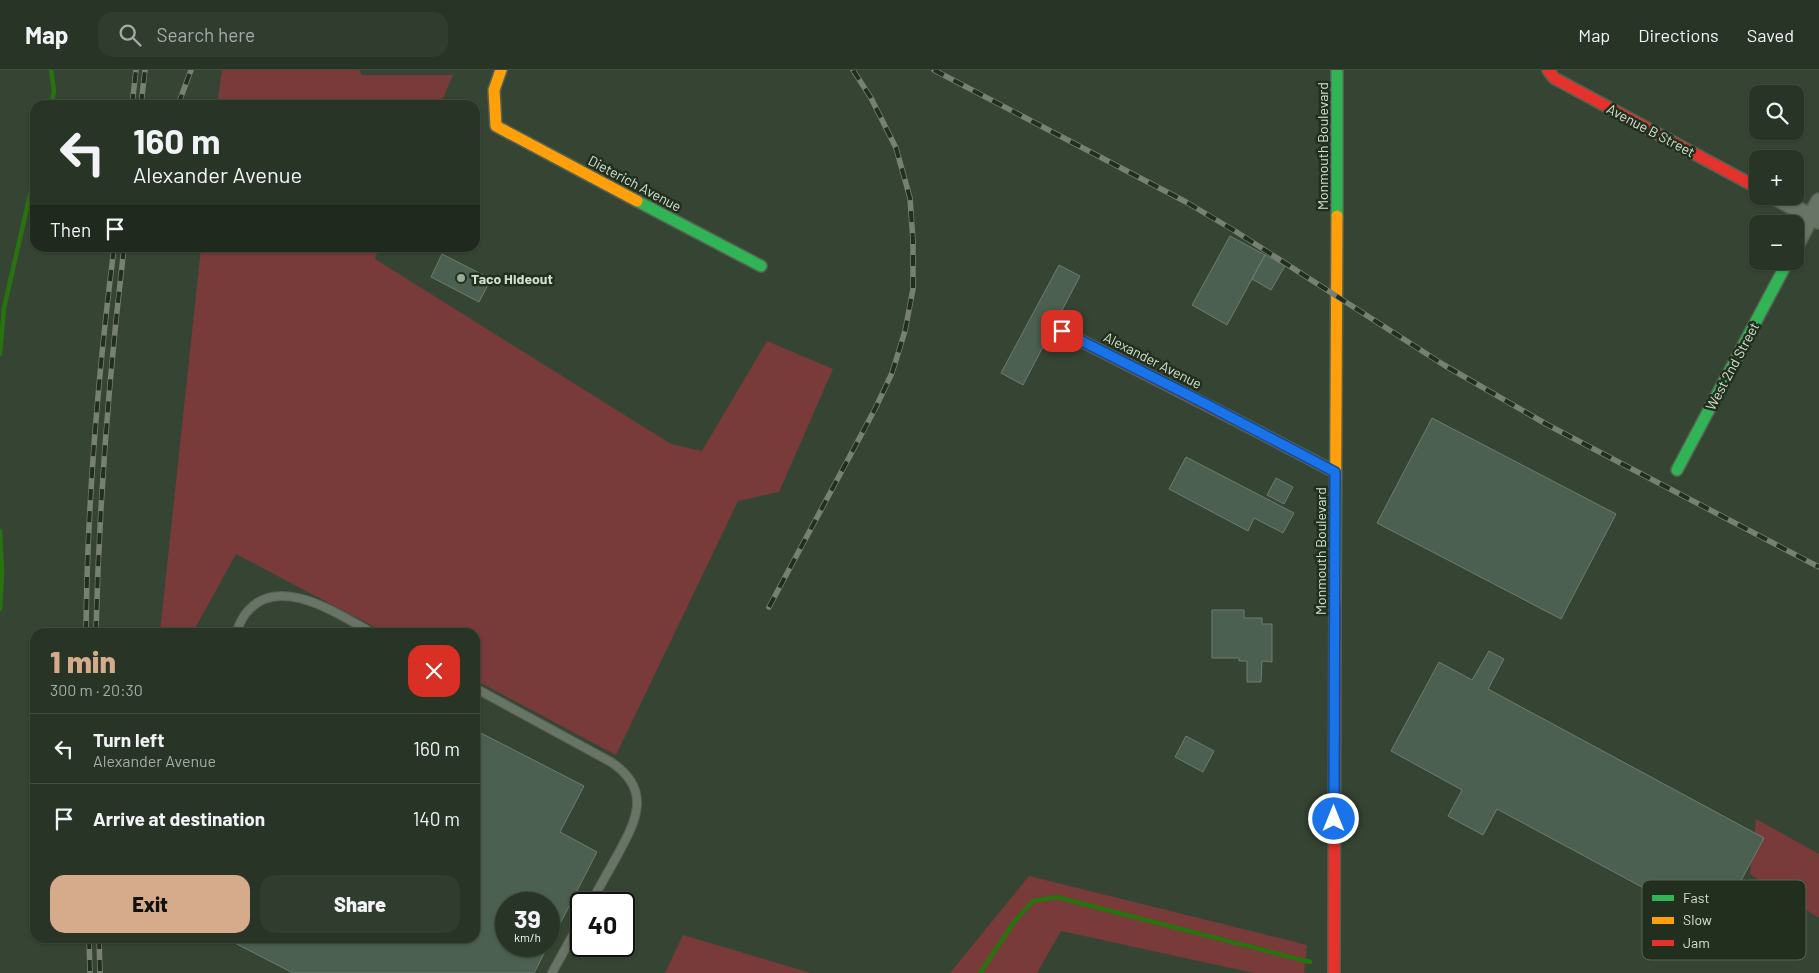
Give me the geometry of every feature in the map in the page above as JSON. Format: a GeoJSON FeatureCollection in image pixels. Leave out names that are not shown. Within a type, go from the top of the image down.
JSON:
{"type":"FeatureCollection","features":[{"type":"Feature","properties":{"kind":"street","name":"Dieterich Avenue"},"geometry":{"type":"LineString","coordinates":[[501,70],[494,90],[496,126],[761,266]]}},
{"type":"Feature","properties":{"kind":"street","name":"Avenue B Street"},"geometry":{"type":"LineString","coordinates":[[1548,70],[1554,78],[1749,183]]}},
{"type":"Feature","properties":{"kind":"street","name":"Monmouth Boulevard"},"geometry":{"type":"LineString","coordinates":[[1334,973],[1335,73]]}},
{"type":"Feature","properties":{"kind":"street"},"geometry":{"type":"LineString","coordinates":[[1804,234],[1815,219],[1819,201]]}},
{"type":"Feature","properties":{"kind":"street"},"geometry":{"type":"LineString","coordinates":[[1789,205],[1815,219]]}},
{"type":"Feature","properties":{"kind":"street","name":"West 2nd Street"},"geometry":{"type":"LineString","coordinates":[[1677,470],[1783,270]]}},
{"type":"Feature","properties":{"kind":"street","name":"Alexander Avenue"},"geometry":{"type":"LineString","coordinates":[[1062,331],[1335,472]]}},
{"type":"Feature","properties":{"kind":"lane"},"geometry":{"type":"LineString","coordinates":[[238,628],[247,612],[260,602],[276,596],[288,596],[301,598],[322,606],[364,628]]}},
{"type":"Feature","properties":{"kind":"lane"},"geometry":{"type":"LineString","coordinates":[[480,691],[611,762],[629,778],[635,790],[637,806],[633,826],[597,892]]}},
{"type":"Feature","properties":{"kind":"lane"},"geometry":{"type":"LineString","coordinates":[[552,973],[570,940]]}},
{"type":"Feature","properties":{"kind":"shaded area"},"geometry":{"type":"Polygon","coordinates":[[[222,70],[359,70],[362,75],[453,75],[442,100],[218,100],[222,70]]]}},
{"type":"Feature","properties":{"kind":"shaded area"},"geometry":{"type":"Polygon","coordinates":[[[201,252],[378,252],[375,259],[671,444],[702,451],[767,341],[833,369],[779,492],[738,501],[616,755],[480,683],[480,628],[376,628],[236,554],[195,628],[160,628],[201,252]]]}},
{"type":"Feature","properties":{"kind":"shaded area"},"geometry":{"type":"Polygon","coordinates":[[[1756,819],[1819,854],[1819,918],[1806,910],[1806,880],[1759,880],[1750,874],[1756,819]]]}},
{"type":"Feature","properties":{"kind":"shaded area"},"geometry":{"type":"Polygon","coordinates":[[[1029,876],[1307,945],[1304,973],[1254,973],[1061,931],[1037,973],[950,973],[1029,876]]]}},
{"type":"Feature","properties":{"kind":"shaded area"},"geometry":{"type":"Polygon","coordinates":[[[683,935],[811,973],[665,973],[683,935]]]}},
{"type":"Feature","properties":{"kind":"building"},"geometry":{"type":"Polygon","coordinates":[[[1230,236],[1265,255],[1227,325],[1192,305],[1230,236]]]}},
{"type":"Feature","properties":{"kind":"building","name":"Taco Hideout"},"geometry":{"type":"Polygon","coordinates":[[[442,254],[491,279],[479,302],[431,277],[442,254]]]}},
{"type":"Feature","properties":{"kind":"building"},"geometry":{"type":"Polygon","coordinates":[[[1265,255],[1285,266],[1271,290],[1252,279],[1265,255]]]}},
{"type":"Feature","properties":{"kind":"building"},"geometry":{"type":"Polygon","coordinates":[[[1059,265],[1080,276],[1023,385],[1001,373],[1059,265]]]}},
{"type":"Feature","properties":{"kind":"building"},"geometry":{"type":"Polygon","coordinates":[[[1432,418],[1616,514],[1561,619],[1377,523],[1432,418]]]}},
{"type":"Feature","properties":{"kind":"building"},"geometry":{"type":"Polygon","coordinates":[[[1186,457],[1294,513],[1283,533],[1254,518],[1248,531],[1169,489],[1186,457]]]}},
{"type":"Feature","properties":{"kind":"building"},"geometry":{"type":"Polygon","coordinates":[[[1276,478],[1293,487],[1284,504],[1267,495],[1276,478]]]}},
{"type":"Feature","properties":{"kind":"building"},"geometry":{"type":"Polygon","coordinates":[[[1212,610],[1244,610],[1244,618],[1262,618],[1262,624],[1272,624],[1272,662],[1262,661],[1261,682],[1247,682],[1247,661],[1239,661],[1239,658],[1212,658],[1212,610]]]}},
{"type":"Feature","properties":{"kind":"building"},"geometry":{"type":"Polygon","coordinates":[[[1489,651],[1504,659],[1488,689],[1764,838],[1741,880],[1642,880],[1642,887],[1497,809],[1483,835],[1448,816],[1462,790],[1391,751],[1439,662],[1472,680],[1489,651]]]}},
{"type":"Feature","properties":{"kind":"building"},"geometry":{"type":"Polygon","coordinates":[[[480,733],[584,786],[560,832],[597,852],[576,892],[570,892],[570,904],[560,924],[560,892],[495,892],[495,957],[542,957],[534,973],[293,973],[235,943],[480,943],[480,733]]]}},
{"type":"Feature","properties":{"kind":"building"},"geometry":{"type":"Polygon","coordinates":[[[1186,736],[1214,751],[1203,772],[1175,757],[1186,736]]]}},
{"type":"Feature","properties":{"kind":"waterway"},"geometry":{"type":"LineString","coordinates":[[51,70],[54,91],[52,100]]}},
{"type":"Feature","properties":{"kind":"waterway"},"geometry":{"type":"LineString","coordinates":[[0,354],[4,308],[30,195]]}},
{"type":"Feature","properties":{"kind":"waterway"},"geometry":{"type":"LineString","coordinates":[[0,531],[2,573],[0,609]]}},
{"type":"Feature","properties":{"kind":"waterway"},"geometry":{"type":"LineString","coordinates":[[980,973],[1014,922],[1033,901],[1056,897],[1310,962]]}},
{"type":"Feature","properties":{"kind":"railway"},"geometry":{"type":"LineString","coordinates":[[133,100],[136,70]]}},
{"type":"Feature","properties":{"kind":"railway"},"geometry":{"type":"LineString","coordinates":[[142,100],[145,70]]}},
{"type":"Feature","properties":{"kind":"railway"},"geometry":{"type":"LineString","coordinates":[[180,100],[191,70]]}},
{"type":"Feature","properties":{"kind":"railway"},"geometry":{"type":"LineString","coordinates":[[769,607],[875,409],[892,373],[905,331],[913,289],[913,241],[910,198],[896,148],[871,98],[853,70]]}},
{"type":"Feature","properties":{"kind":"railway"},"geometry":{"type":"LineString","coordinates":[[934,70],[1186,202],[1235,231],[1444,365],[1546,424],[1819,567]]}},
{"type":"Feature","properties":{"kind":"railway"},"geometry":{"type":"LineString","coordinates":[[86,628],[94,440],[114,252]]}},
{"type":"Feature","properties":{"kind":"railway"},"geometry":{"type":"LineString","coordinates":[[96,628],[106,440],[124,252]]}},
{"type":"Feature","properties":{"kind":"railway"},"geometry":{"type":"LineString","coordinates":[[89,943],[90,973]]}},
{"type":"Feature","properties":{"kind":"railway"},"geometry":{"type":"LineString","coordinates":[[99,943],[100,973]]}},
{"type":"Feature","properties":{"kind":"traffic: fast"},"geometry":{"type":"LineString","coordinates":[[1337,70],[1337,216]]}},
{"type":"Feature","properties":{"kind":"traffic: fast"},"geometry":{"type":"LineString","coordinates":[[637,201],[761,266]]}},
{"type":"Feature","properties":{"kind":"traffic: fast"},"geometry":{"type":"LineString","coordinates":[[1677,470],[1783,270]]}},
{"type":"Feature","properties":{"kind":"traffic: slow"},"geometry":{"type":"LineString","coordinates":[[501,70],[494,90],[496,126],[637,201]]}},
{"type":"Feature","properties":{"kind":"traffic: slow"},"geometry":{"type":"LineString","coordinates":[[1335,602],[1337,216]]}},
{"type":"Feature","properties":{"kind":"traffic: slow"},"geometry":{"type":"LineString","coordinates":[[1232,418],[1335,472]]}},
{"type":"Feature","properties":{"kind":"traffic: jam"},"geometry":{"type":"LineString","coordinates":[[1548,70],[1554,78],[1749,183]]}},
{"type":"Feature","properties":{"kind":"traffic: jam"},"geometry":{"type":"LineString","coordinates":[[1062,331],[1232,418]]}},
{"type":"Feature","properties":{"kind":"traffic: jam"},"geometry":{"type":"LineString","coordinates":[[1334,973],[1335,602]]}},
{"type":"Feature","properties":{"kind":"place","name":"Taco Hideout"},"geometry":{"type":"Point","coordinates":[461,278]}},
{"type":"Feature","properties":{"kind":"route"},"geometry":{"type":"LineString","coordinates":[[1062,331],[1335,472],[1334,819]]}}]}
